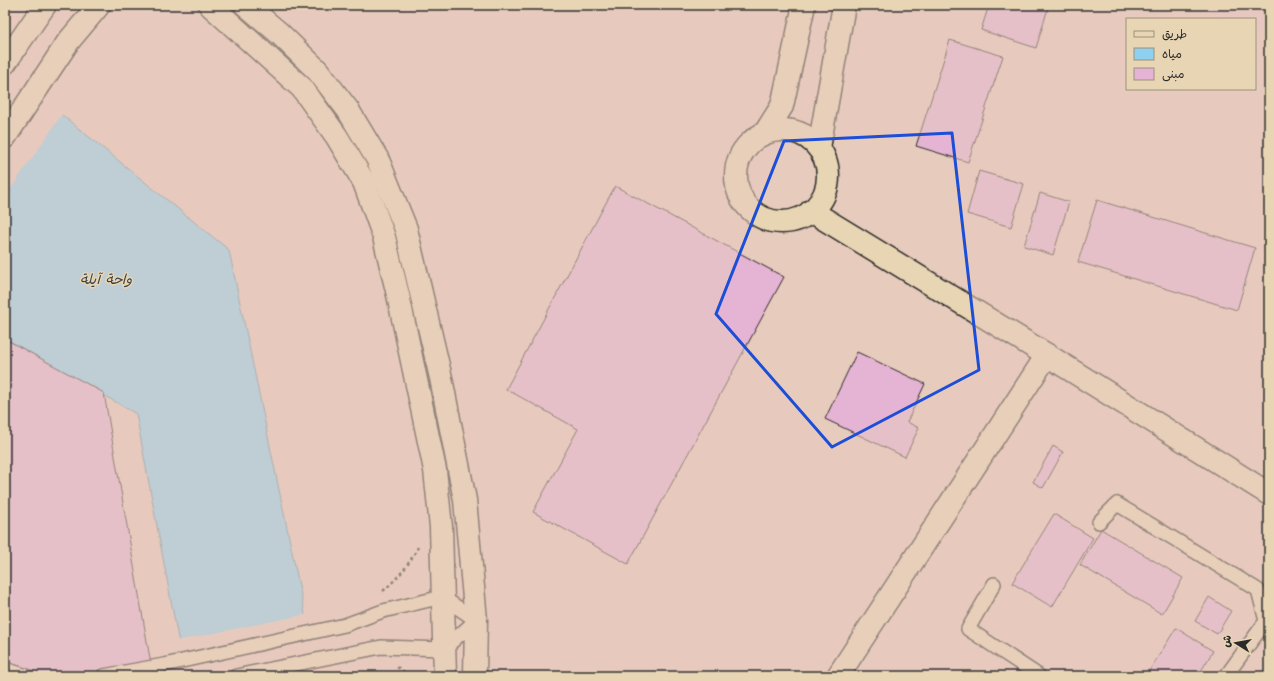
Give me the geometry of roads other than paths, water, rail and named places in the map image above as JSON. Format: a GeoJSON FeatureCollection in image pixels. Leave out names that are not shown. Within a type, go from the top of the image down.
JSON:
{"type":"FeatureCollection","features":[{"type":"Feature","properties":{"kind":"street"},"geometry":{"type":"LineString","coordinates":[[5,137],[68,42],[99,5]]}},
{"type":"Feature","properties":{"kind":"street"},"geometry":{"type":"LineString","coordinates":[[210,5],[302,88],[337,137],[364,182],[384,237],[398,295],[435,470],[441,527],[445,676]]}},
{"type":"Feature","properties":{"kind":"street"},"geometry":{"type":"LineString","coordinates":[[246,5],[279,33],[318,71],[348,110],[378,160],[406,229],[441,378],[466,500],[476,620],[475,676]]}},
{"type":"Feature","properties":{"kind":"street"},"geometry":{"type":"LineString","coordinates":[[765,133],[782,106],[804,5]]}},
{"type":"Feature","properties":{"kind":"street"},"geometry":{"type":"LineString","coordinates":[[818,148],[844,5]]}},
{"type":"Feature","properties":{"kind":"street"},"geometry":{"type":"LineString","coordinates":[[5,63],[40,12]]}},
{"type":"Feature","properties":{"kind":"street"},"geometry":{"type":"LineString","coordinates":[[781,130],[795,132],[808,138],[818,148],[825,160],[828,174],[821,201],[811,211],[798,219],[782,222],[767,219],[753,211],[743,200],[737,185],[737,168],[742,154],[752,141],[765,133],[781,130]]}},
{"type":"Feature","properties":{"kind":"street"},"geometry":{"type":"LineString","coordinates":[[811,211],[1047,355],[1269,494]]}},
{"type":"Feature","properties":{"kind":"street"},"geometry":{"type":"LineString","coordinates":[[838,676],[1047,355]]}},
{"type":"Feature","properties":{"kind":"lane"},"geometry":{"type":"LineString","coordinates":[[1099,522],[1117,504],[1258,590],[1266,621],[1229,675]]}},
{"type":"Feature","properties":{"kind":"lane"},"geometry":{"type":"LineString","coordinates":[[994,584],[968,629],[1039,676]]}},
{"type":"Feature","properties":{"kind":"lane"},"geometry":{"type":"LineString","coordinates":[[103,676],[345,624],[383,611],[442,597],[476,620],[444,649],[381,648],[351,652],[236,676]]}},
{"type":"Feature","properties":{"kind":"lane"},"geometry":{"type":"LineString","coordinates":[[5,670],[27,676]]}},
{"type":"Feature","properties":{"kind":"water","name":"واحة آيلة"},"geometry":{"type":"Polygon","coordinates":[[[5,63],[41,98],[229,250],[318,676],[185,676],[136,414],[5,338],[5,63]]]}}]}
